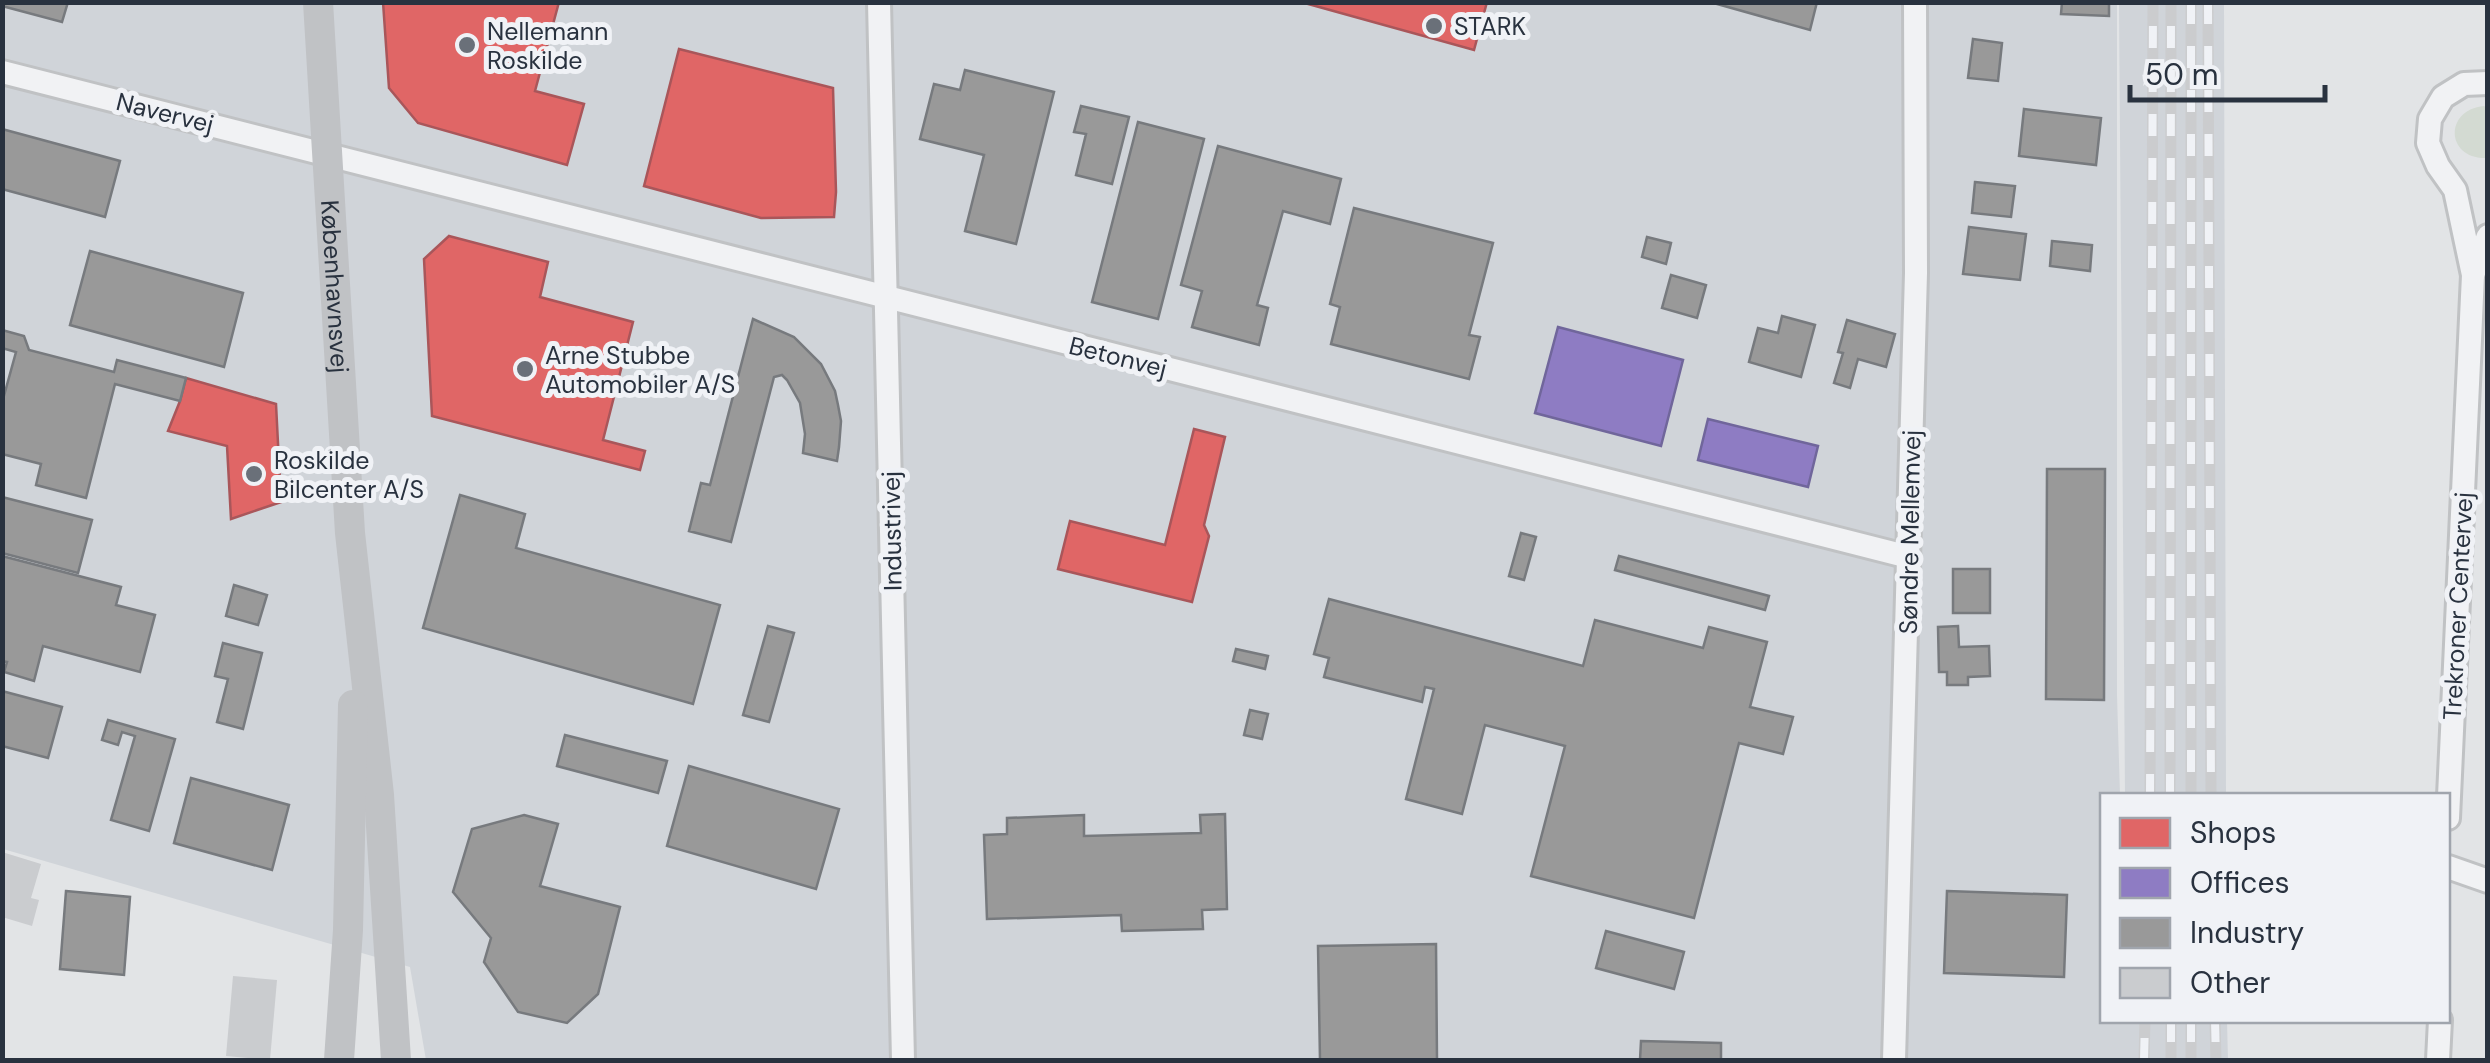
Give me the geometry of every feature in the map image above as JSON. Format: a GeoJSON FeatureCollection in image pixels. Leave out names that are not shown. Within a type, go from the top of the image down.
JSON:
{"type":"FeatureCollection","features":[{"type":"Feature","properties":{"kind":"main road","name":"Københavnsvej"},"geometry":{"type":"LineString","coordinates":[[318,2],[354,572],[379,795],[396,1060]]}},
{"type":"Feature","properties":{"kind":"main road","name":"Københavnsvej"},"geometry":{"type":"LineString","coordinates":[[338,1060],[348,930],[354,572]]}},
{"type":"Feature","properties":{"kind":"street","name":"Industrivej"},"geometry":{"type":"LineString","coordinates":[[879,2],[903,1060]]}},
{"type":"Feature","properties":{"kind":"street","name":"Søndre Mellemvej"},"geometry":{"type":"LineString","coordinates":[[1894,1060],[1917,211],[1915,2]]}},
{"type":"Feature","properties":{"kind":"street","name":"Navervej"},"geometry":{"type":"LineString","coordinates":[[2,72],[328,154]]}},
{"type":"Feature","properties":{"kind":"street","name":"Trekroner Centervej"},"geometry":{"type":"LineString","coordinates":[[2449,793],[2473,275],[2455,190],[2428,143],[2430,118],[2443,97],[2464,84],[2488,82]]}},
{"type":"Feature","properties":{"kind":"street","name":"Betonvej"},"geometry":{"type":"LineString","coordinates":[[328,154],[1910,557]]}},
{"type":"Feature","properties":{"kind":"street","name":"Trekroner Centervej"},"geometry":{"type":"LineString","coordinates":[[2473,275],[2488,236]]}},
{"type":"Feature","properties":{"kind":"street"},"geometry":{"type":"LineString","coordinates":[[2450,868],[2488,881]]}},
{"type":"Feature","properties":{"kind":"street"},"geometry":{"type":"LineString","coordinates":[[2438,1060],[2440,1023]]}},
{"type":"Feature","properties":{"kind":"shaded area"},"geometry":{"type":"Polygon","coordinates":[[[2,3],[2117,3],[2120,793],[2100,793],[2100,1023],[2227,1023],[2228,1060],[426,1060],[410,967],[3,849],[2,3]]]}},
{"type":"Feature","properties":{"kind":"shaded area"},"geometry":{"type":"Polygon","coordinates":[[[2119,3],[2224,3],[2226,793],[2125,793],[2119,3]]]}},
{"type":"Feature","properties":{"kind":"shaded area"},"geometry":{"type":"Polygon","coordinates":[[[2484,106],[2487,158],[2473,157],[2457,143],[2456,125],[2471,109],[2484,106]]]}},
{"type":"Feature","properties":{"kind":"building: Shops","name":"Nellemann Roskilde"},"geometry":{"type":"Polygon","coordinates":[[[383,2],[559,2],[535,91],[584,104],[567,165],[418,123],[389,88],[383,2]]]}},
{"type":"Feature","properties":{"kind":"building: Shops","name":"STARK"},"geometry":{"type":"Polygon","coordinates":[[[1301,2],[1487,2],[1474,50],[1301,2]]]}},
{"type":"Feature","properties":{"kind":"building: Shops"},"geometry":{"type":"Polygon","coordinates":[[[679,49],[833,88],[834,217],[761,218],[644,186],[679,49]]]}},
{"type":"Feature","properties":{"kind":"building: Shops","name":"Arne Stubbe Automobiler A/S"},"geometry":{"type":"Polygon","coordinates":[[[449,236],[548,262],[540,297],[633,322],[603,440],[645,451],[640,470],[432,416],[424,259],[449,236]]]}},
{"type":"Feature","properties":{"kind":"building: Shops","name":"Roskilde Bilcenter A/S"},"geometry":{"type":"Polygon","coordinates":[[[186,378],[276,404],[281,502],[231,519],[227,446],[168,431],[186,378]]]}},
{"type":"Feature","properties":{"kind":"building: Shops"},"geometry":{"type":"Polygon","coordinates":[[[1194,429],[1225,437],[1204,525],[1209,536],[1192,602],[1058,569],[1070,521],[1165,545],[1194,429]]]}},
{"type":"Feature","properties":{"kind":"building: Offices"},"geometry":{"type":"Polygon","coordinates":[[[1558,327],[1683,360],[1661,446],[1535,413],[1558,327]]]}},
{"type":"Feature","properties":{"kind":"building: Offices"},"geometry":{"type":"Polygon","coordinates":[[[1708,419],[1818,446],[1808,487],[1698,460],[1708,419]]]}},
{"type":"Feature","properties":{"kind":"building: Industry"},"geometry":{"type":"Polygon","coordinates":[[[2,2],[68,2],[62,22],[2,6],[2,2]]]}},
{"type":"Feature","properties":{"kind":"building: Industry"},"geometry":{"type":"Polygon","coordinates":[[[1710,2],[1817,2],[1810,30],[1710,2]]]}},
{"type":"Feature","properties":{"kind":"building: Industry"},"geometry":{"type":"Polygon","coordinates":[[[2062,2],[2109,2],[2109,16],[2061,14],[2062,2]]]}},
{"type":"Feature","properties":{"kind":"building: Industry"},"geometry":{"type":"Polygon","coordinates":[[[1973,39],[2002,43],[1998,81],[1968,78],[1973,39]]]}},
{"type":"Feature","properties":{"kind":"building: Industry"},"geometry":{"type":"Polygon","coordinates":[[[965,70],[1054,92],[1016,244],[965,231],[984,155],[920,139],[934,84],[960,90],[965,70]]]}},
{"type":"Feature","properties":{"kind":"building: Industry"},"geometry":{"type":"Polygon","coordinates":[[[1081,106],[1129,117],[1112,184],[1076,175],[1086,134],[1074,132],[1081,106]]]}},
{"type":"Feature","properties":{"kind":"building: Industry"},"geometry":{"type":"Polygon","coordinates":[[[2024,109],[2101,118],[2096,165],[2019,156],[2024,109]]]}},
{"type":"Feature","properties":{"kind":"building: Industry"},"geometry":{"type":"Polygon","coordinates":[[[1138,122],[1204,139],[1158,319],[1092,302],[1138,122]]]}},
{"type":"Feature","properties":{"kind":"building: Industry"},"geometry":{"type":"Polygon","coordinates":[[[2,129],[120,161],[105,217],[2,189],[2,129]]]}},
{"type":"Feature","properties":{"kind":"building: Industry"},"geometry":{"type":"Polygon","coordinates":[[[1218,146],[1341,179],[1330,224],[1283,211],[1257,305],[1268,308],[1259,345],[1192,327],[1202,291],[1181,285],[1218,146]]]}},
{"type":"Feature","properties":{"kind":"building: Industry"},"geometry":{"type":"Polygon","coordinates":[[[1975,182],[2015,186],[2011,217],[1972,213],[1975,182]]]}},
{"type":"Feature","properties":{"kind":"building: Industry"},"geometry":{"type":"Polygon","coordinates":[[[1354,208],[1493,243],[1469,335],[1480,337],[1469,379],[1331,344],[1340,307],[1330,304],[1354,208]]]}},
{"type":"Feature","properties":{"kind":"building: Industry"},"geometry":{"type":"Polygon","coordinates":[[[1969,227],[2026,234],[2020,280],[1963,274],[1969,227]]]}},
{"type":"Feature","properties":{"kind":"building: Industry"},"geometry":{"type":"Polygon","coordinates":[[[1647,237],[1671,243],[1666,264],[1642,257],[1647,237]]]}},
{"type":"Feature","properties":{"kind":"building: Industry"},"geometry":{"type":"Polygon","coordinates":[[[2052,241],[2092,245],[2090,271],[2050,266],[2052,241]]]}},
{"type":"Feature","properties":{"kind":"building: Industry"},"geometry":{"type":"Polygon","coordinates":[[[90,251],[243,293],[224,367],[70,325],[90,251]]]}},
{"type":"Feature","properties":{"kind":"building: Industry"},"geometry":{"type":"Polygon","coordinates":[[[1671,275],[1706,285],[1697,318],[1662,308],[1671,275]]]}},
{"type":"Feature","properties":{"kind":"building: Industry"},"geometry":{"type":"Polygon","coordinates":[[[1782,316],[1815,325],[1801,377],[1749,362],[1758,328],[1778,333],[1782,316]]]}},
{"type":"Feature","properties":{"kind":"building: Industry"},"geometry":{"type":"Polygon","coordinates":[[[753,319],[794,337],[821,364],[835,391],[841,421],[839,447],[837,461],[803,453],[805,434],[800,403],[782,375],[774,377],[731,542],[689,531],[701,483],[710,485],[753,319]]]}},
{"type":"Feature","properties":{"kind":"building: Industry"},"geometry":{"type":"Polygon","coordinates":[[[1847,320],[1895,334],[1886,367],[1858,359],[1850,388],[1834,383],[1847,320]]]}},
{"type":"Feature","properties":{"kind":"building: Industry"},"geometry":{"type":"Polygon","coordinates":[[[2,330],[24,336],[29,350],[114,372],[117,360],[186,378],[180,401],[115,384],[86,498],[36,485],[41,464],[2,454],[2,403],[16,352],[2,348],[2,330]]]}},
{"type":"Feature","properties":{"kind":"building: Industry"},"geometry":{"type":"Polygon","coordinates":[[[2047,469],[2105,469],[2104,700],[2046,699],[2047,469]]]}},
{"type":"Feature","properties":{"kind":"building: Industry"},"geometry":{"type":"Polygon","coordinates":[[[460,495],[525,514],[516,548],[720,605],[693,704],[423,628],[460,495]]]}},
{"type":"Feature","properties":{"kind":"building: Industry"},"geometry":{"type":"Polygon","coordinates":[[[2,497],[92,520],[78,573],[2,553],[2,497]]]}},
{"type":"Feature","properties":{"kind":"building: Industry"},"geometry":{"type":"Polygon","coordinates":[[[1521,533],[1536,537],[1524,580],[1509,576],[1521,533]]]}},
{"type":"Feature","properties":{"kind":"building: Industry"},"geometry":{"type":"Polygon","coordinates":[[[2,556],[121,587],[116,605],[155,615],[140,672],[43,646],[34,681],[4,672],[7,662],[2,661],[2,556]]]}},
{"type":"Feature","properties":{"kind":"building: Industry"},"geometry":{"type":"Polygon","coordinates":[[[1619,556],[1769,596],[1765,610],[1615,570],[1619,556]]]}},
{"type":"Feature","properties":{"kind":"building: Industry"},"geometry":{"type":"Polygon","coordinates":[[[1953,569],[1990,569],[1990,613],[1953,613],[1953,569]]]}},
{"type":"Feature","properties":{"kind":"building: Industry"},"geometry":{"type":"Polygon","coordinates":[[[234,585],[267,595],[258,625],[226,616],[234,585]]]}},
{"type":"Feature","properties":{"kind":"building: Industry"},"geometry":{"type":"Polygon","coordinates":[[[1329,599],[1583,666],[1595,620],[1703,648],[1709,627],[1767,642],[1750,707],[1793,717],[1783,754],[1739,743],[1694,918],[1531,876],[1565,746],[1485,725],[1462,814],[1406,799],[1434,689],[1425,687],[1422,702],[1324,677],[1329,658],[1314,654],[1329,599]]]}},
{"type":"Feature","properties":{"kind":"building: Industry"},"geometry":{"type":"Polygon","coordinates":[[[768,626],[794,633],[769,722],[743,715],[768,626]]]}},
{"type":"Feature","properties":{"kind":"building: Industry"},"geometry":{"type":"Polygon","coordinates":[[[1958,626],[1959,647],[1989,646],[1990,676],[1968,677],[1968,685],[1947,685],[1947,672],[1939,672],[1938,627],[1958,626]]]}},
{"type":"Feature","properties":{"kind":"building: Industry"},"geometry":{"type":"Polygon","coordinates":[[[223,643],[262,653],[243,729],[217,722],[228,679],[215,676],[223,643]]]}},
{"type":"Feature","properties":{"kind":"building: Industry"},"geometry":{"type":"Polygon","coordinates":[[[1236,649],[1268,656],[1265,669],[1233,661],[1236,649]]]}},
{"type":"Feature","properties":{"kind":"building: Industry"},"geometry":{"type":"Polygon","coordinates":[[[2,691],[62,707],[48,758],[2,746],[2,691]]]}},
{"type":"Feature","properties":{"kind":"building: Industry"},"geometry":{"type":"Polygon","coordinates":[[[1250,710],[1268,714],[1262,739],[1244,735],[1250,710]]]}},
{"type":"Feature","properties":{"kind":"building: Industry"},"geometry":{"type":"Polygon","coordinates":[[[108,720],[175,739],[149,831],[111,820],[135,736],[122,732],[118,745],[102,740],[108,720]]]}},
{"type":"Feature","properties":{"kind":"building: Industry"},"geometry":{"type":"Polygon","coordinates":[[[565,735],[667,761],[658,793],[557,766],[565,735]]]}},
{"type":"Feature","properties":{"kind":"building: Industry"},"geometry":{"type":"Polygon","coordinates":[[[689,766],[839,809],[816,889],[667,846],[689,766]]]}},
{"type":"Feature","properties":{"kind":"building: Industry"},"geometry":{"type":"Polygon","coordinates":[[[191,778],[289,805],[272,870],[174,843],[191,778]]]}},
{"type":"Feature","properties":{"kind":"building: Industry"},"geometry":{"type":"Polygon","coordinates":[[[1225,814],[1227,909],[1202,910],[1203,929],[1122,931],[1121,915],[987,919],[984,835],[1007,834],[1007,818],[1084,815],[1084,836],[1201,833],[1200,815],[1225,814]]]}},
{"type":"Feature","properties":{"kind":"building: Industry"},"geometry":{"type":"Polygon","coordinates":[[[524,815],[558,824],[540,886],[620,907],[598,994],[567,1023],[518,1012],[484,962],[491,938],[453,892],[472,829],[524,815]]]}},
{"type":"Feature","properties":{"kind":"building: Industry"},"geometry":{"type":"Polygon","coordinates":[[[66,891],[130,897],[124,975],[60,969],[66,891]]]}},
{"type":"Feature","properties":{"kind":"building: Industry"},"geometry":{"type":"Polygon","coordinates":[[[1947,891],[2067,895],[2064,977],[1944,973],[1947,891]]]}},
{"type":"Feature","properties":{"kind":"building: Industry"},"geometry":{"type":"Polygon","coordinates":[[[1606,931],[1684,952],[1674,989],[1596,968],[1606,931]]]}},
{"type":"Feature","properties":{"kind":"building: Industry"},"geometry":{"type":"Polygon","coordinates":[[[1436,944],[1437,1060],[1320,1060],[1318,946],[1436,944]]]}},
{"type":"Feature","properties":{"kind":"building: Industry"},"geometry":{"type":"Polygon","coordinates":[[[1641,1041],[1721,1043],[1721,1060],[1640,1060],[1641,1041]]]}},
{"type":"Feature","properties":{"kind":"building: Other"},"geometry":{"type":"Polygon","coordinates":[[[2,852],[41,864],[31,898],[39,900],[32,926],[2,917],[2,852]]]}},
{"type":"Feature","properties":{"kind":"building: Other"},"geometry":{"type":"Polygon","coordinates":[[[233,976],[277,980],[270,1060],[226,1056],[233,976]]]}},
{"type":"Feature","properties":{"kind":"railway"},"geometry":{"type":"LineString","coordinates":[[2150,793],[2153,2]]}},
{"type":"Feature","properties":{"kind":"railway"},"geometry":{"type":"LineString","coordinates":[[2170,793],[2171,2]]}},
{"type":"Feature","properties":{"kind":"railway"},"geometry":{"type":"LineString","coordinates":[[2191,2],[2191,793]]}},
{"type":"Feature","properties":{"kind":"railway"},"geometry":{"type":"LineString","coordinates":[[2208,2],[2211,793]]}},
{"type":"Feature","properties":{"kind":"railway"},"geometry":{"type":"LineString","coordinates":[[2144,1060],[2145,1023]]}},
{"type":"Feature","properties":{"kind":"railway"},"geometry":{"type":"LineString","coordinates":[[2171,1023],[2171,1060]]}},
{"type":"Feature","properties":{"kind":"railway"},"geometry":{"type":"LineString","coordinates":[[2191,1023],[2191,1060]]}},
{"type":"Feature","properties":{"kind":"railway"},"geometry":{"type":"LineString","coordinates":[[2215,1023],[2216,1060]]}},
{"type":"Feature","properties":{"kind":"place","name":"STARK"},"geometry":{"type":"Point","coordinates":[1434,26]}},
{"type":"Feature","properties":{"kind":"place","name":"Nellemann Roskilde"},"geometry":{"type":"Point","coordinates":[467,45]}},
{"type":"Feature","properties":{"kind":"place","name":"Arne Stubbe Automobiler A/S"},"geometry":{"type":"Point","coordinates":[525,369]}},
{"type":"Feature","properties":{"kind":"place","name":"Roskilde Bilcenter A/S"},"geometry":{"type":"Point","coordinates":[254,474]}}]}
